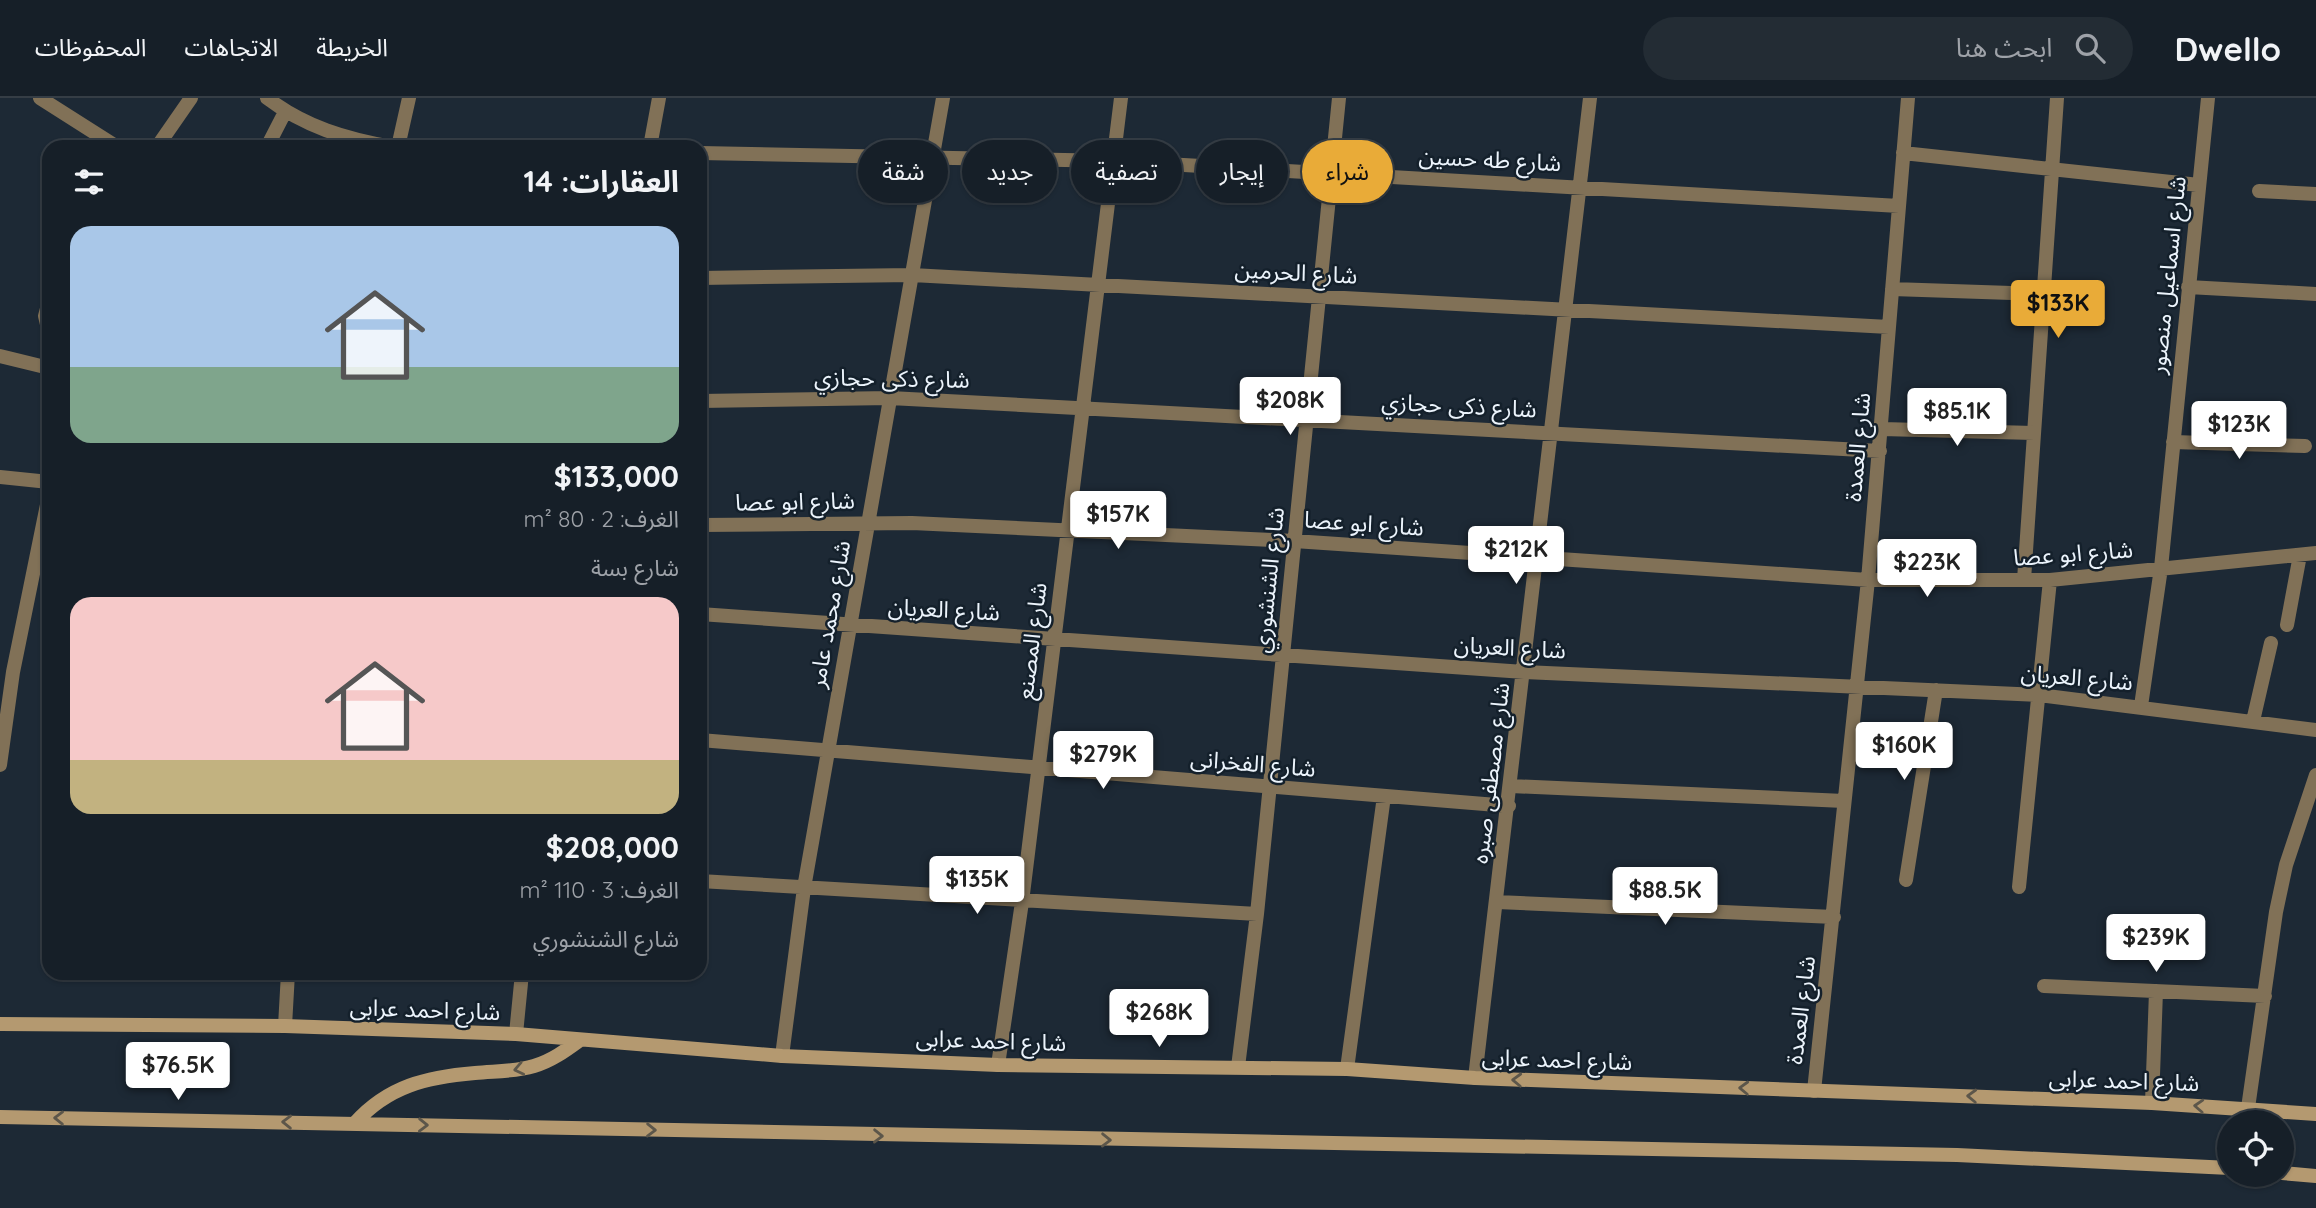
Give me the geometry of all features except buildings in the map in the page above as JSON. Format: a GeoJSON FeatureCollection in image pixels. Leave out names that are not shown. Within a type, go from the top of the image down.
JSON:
{"type":"FeatureCollection","features":[{"type":"Feature","properties":{"kind":"main road","name":"شارع احمد عرابى"},"geometry":{"type":"LineString","coordinates":[[0,1024],[285,1026],[516,1034],[782,1056],[998,1065],[1346,1069],[1475,1078],[2152,1103],[2316,1114]]}},
{"type":"Feature","properties":{"kind":"main road"},"geometry":{"type":"LineString","coordinates":[[355,1123],[374,1101],[407,1086],[441,1076],[506,1072],[533,1066],[560,1055],[580,1040]]}},
{"type":"Feature","properties":{"kind":"main road"},"geometry":{"type":"LineString","coordinates":[[0,1117],[909,1137],[1957,1155],[2217,1167]]}},
{"type":"Feature","properties":{"kind":"main road"},"geometry":{"type":"LineString","coordinates":[[2294,1174],[2316,1176]]}},
{"type":"Feature","properties":{"kind":"street"},"geometry":{"type":"LineString","coordinates":[[40,98],[106,140]]}},
{"type":"Feature","properties":{"kind":"street"},"geometry":{"type":"LineString","coordinates":[[162,140],[191,98]]}},
{"type":"Feature","properties":{"kind":"street"},"geometry":{"type":"LineString","coordinates":[[267,98],[285,112],[341,137],[356,140]]}},
{"type":"Feature","properties":{"kind":"street"},"geometry":{"type":"LineString","coordinates":[[400,140],[409,98]]}},
{"type":"Feature","properties":{"kind":"street"},"geometry":{"type":"LineString","coordinates":[[651,140],[659,98]]}},
{"type":"Feature","properties":{"kind":"street","name":"شارع محمد عامر"},"geometry":{"type":"LineString","coordinates":[[936,140],[943,98]]}},
{"type":"Feature","properties":{"kind":"street","name":"شارع المصنع"},"geometry":{"type":"LineString","coordinates":[[1116,140],[1121,98]]}},
{"type":"Feature","properties":{"kind":"street","name":"شارع الشنشوري"},"geometry":{"type":"LineString","coordinates":[[1335,140],[1339,98]]}},
{"type":"Feature","properties":{"kind":"street","name":"شارع مصطفى صبره"},"geometry":{"type":"LineString","coordinates":[[1475,1078],[1590,98]]}},
{"type":"Feature","properties":{"kind":"street","name":"شارع العمدة"},"geometry":{"type":"LineString","coordinates":[[1814,1091],[1868,580],[1908,98]]}},
{"type":"Feature","properties":{"kind":"street"},"geometry":{"type":"LineString","coordinates":[[2024,580],[2057,98]]}},
{"type":"Feature","properties":{"kind":"street","name":"شارع اسماعيل منصور"},"geometry":{"type":"LineString","coordinates":[[2141,706],[2161,568],[2208,98]]}},
{"type":"Feature","properties":{"kind":"street"},"geometry":{"type":"LineString","coordinates":[[271,140],[285,112]]}},
{"type":"Feature","properties":{"kind":"street","name":"شارع طه حسين"},"geometry":{"type":"LineString","coordinates":[[707,153],[858,156]]}},
{"type":"Feature","properties":{"kind":"street"},"geometry":{"type":"LineString","coordinates":[[1903,153],[2199,185]]}},
{"type":"Feature","properties":{"kind":"street","name":"شارع طه حسين"},"geometry":{"type":"LineString","coordinates":[[948,157],[1071,160]]}},
{"type":"Feature","properties":{"kind":"street","name":"شارع طه حسين"},"geometry":{"type":"LineString","coordinates":[[1182,164],[1302,170]]}},
{"type":"Feature","properties":{"kind":"street","name":"شارع طه حسين"},"geometry":{"type":"LineString","coordinates":[[1393,176],[1899,206]]}},
{"type":"Feature","properties":{"kind":"street"},"geometry":{"type":"LineString","coordinates":[[2259,191],[2316,194]]}},
{"type":"Feature","properties":{"kind":"street","name":"شارع محمد عامر"},"geometry":{"type":"LineString","coordinates":[[782,1056],[804,888],[925,203]]}},
{"type":"Feature","properties":{"kind":"street","name":"شارع المصنع"},"geometry":{"type":"LineString","coordinates":[[998,1065],[1022,902],[1108,203]]}},
{"type":"Feature","properties":{"kind":"street","name":"شارع الشنشوري"},"geometry":{"type":"LineString","coordinates":[[1238,1067],[1257,914],[1329,203]]}},
{"type":"Feature","properties":{"kind":"street","name":"شارع الحرمين"},"geometry":{"type":"LineString","coordinates":[[707,278],[912,275],[1889,327]]}},
{"type":"Feature","properties":{"kind":"street"},"geometry":{"type":"LineString","coordinates":[[2188,287],[2316,294]]}},
{"type":"Feature","properties":{"kind":"street"},"geometry":{"type":"LineString","coordinates":[[1892,289],[2044,294]]}},
{"type":"Feature","properties":{"kind":"street"},"geometry":{"type":"LineString","coordinates":[[0,356],[42,366]]}},
{"type":"Feature","properties":{"kind":"street","name":"شارع ذكى حجازي"},"geometry":{"type":"LineString","coordinates":[[707,401],[890,398],[1880,451]]}},
{"type":"Feature","properties":{"kind":"street"},"geometry":{"type":"LineString","coordinates":[[1882,429],[2034,433]]}},
{"type":"Feature","properties":{"kind":"street"},"geometry":{"type":"LineString","coordinates":[[2173,442],[2305,446]]}},
{"type":"Feature","properties":{"kind":"street"},"geometry":{"type":"LineString","coordinates":[[0,477],[42,481]]}},
{"type":"Feature","properties":{"kind":"street","name":"شارع ابو عصا"},"geometry":{"type":"LineString","coordinates":[[707,525],[869,523],[1294,541],[1868,580],[2050,580],[2316,553]]}},
{"type":"Feature","properties":{"kind":"street"},"geometry":{"type":"LineString","coordinates":[[0,765],[7,670],[42,524]]}},
{"type":"Feature","properties":{"kind":"street"},"geometry":{"type":"LineString","coordinates":[[2287,625],[2300,555]]}},
{"type":"Feature","properties":{"kind":"street"},"geometry":{"type":"LineString","coordinates":[[2019,887],[2050,580]]}},
{"type":"Feature","properties":{"kind":"street","name":"شارع العريان"},"geometry":{"type":"LineString","coordinates":[[707,615],[1524,672],[2039,695],[2316,730]]}},
{"type":"Feature","properties":{"kind":"street"},"geometry":{"type":"LineString","coordinates":[[2253,721],[2271,643]]}},
{"type":"Feature","properties":{"kind":"street"},"geometry":{"type":"LineString","coordinates":[[1906,880],[1936,690]]}},
{"type":"Feature","properties":{"kind":"street","name":"شارع الفخرانى"},"geometry":{"type":"LineString","coordinates":[[707,741],[1509,806]]}},
{"type":"Feature","properties":{"kind":"street"},"geometry":{"type":"LineString","coordinates":[[2248,1108],[2276,912],[2286,865],[2309,814],[2316,775]]}},
{"type":"Feature","properties":{"kind":"street"},"geometry":{"type":"LineString","coordinates":[[1511,786],[1844,802]]}},
{"type":"Feature","properties":{"kind":"street"},"geometry":{"type":"LineString","coordinates":[[1346,1069],[1384,796]]}},
{"type":"Feature","properties":{"kind":"street"},"geometry":{"type":"LineString","coordinates":[[707,881],[1257,914]]}},
{"type":"Feature","properties":{"kind":"street"},"geometry":{"type":"LineString","coordinates":[[1497,902],[1834,917]]}},
{"type":"Feature","properties":{"kind":"street"},"geometry":{"type":"LineString","coordinates":[[285,1026],[288,980]]}},
{"type":"Feature","properties":{"kind":"street"},"geometry":{"type":"LineString","coordinates":[[516,1034],[521,980]]}},
{"type":"Feature","properties":{"kind":"street"},"geometry":{"type":"LineString","coordinates":[[2044,986],[2265,996]]}},
{"type":"Feature","properties":{"kind":"street"},"geometry":{"type":"LineString","coordinates":[[2152,1103],[2157,991]]}}]}
